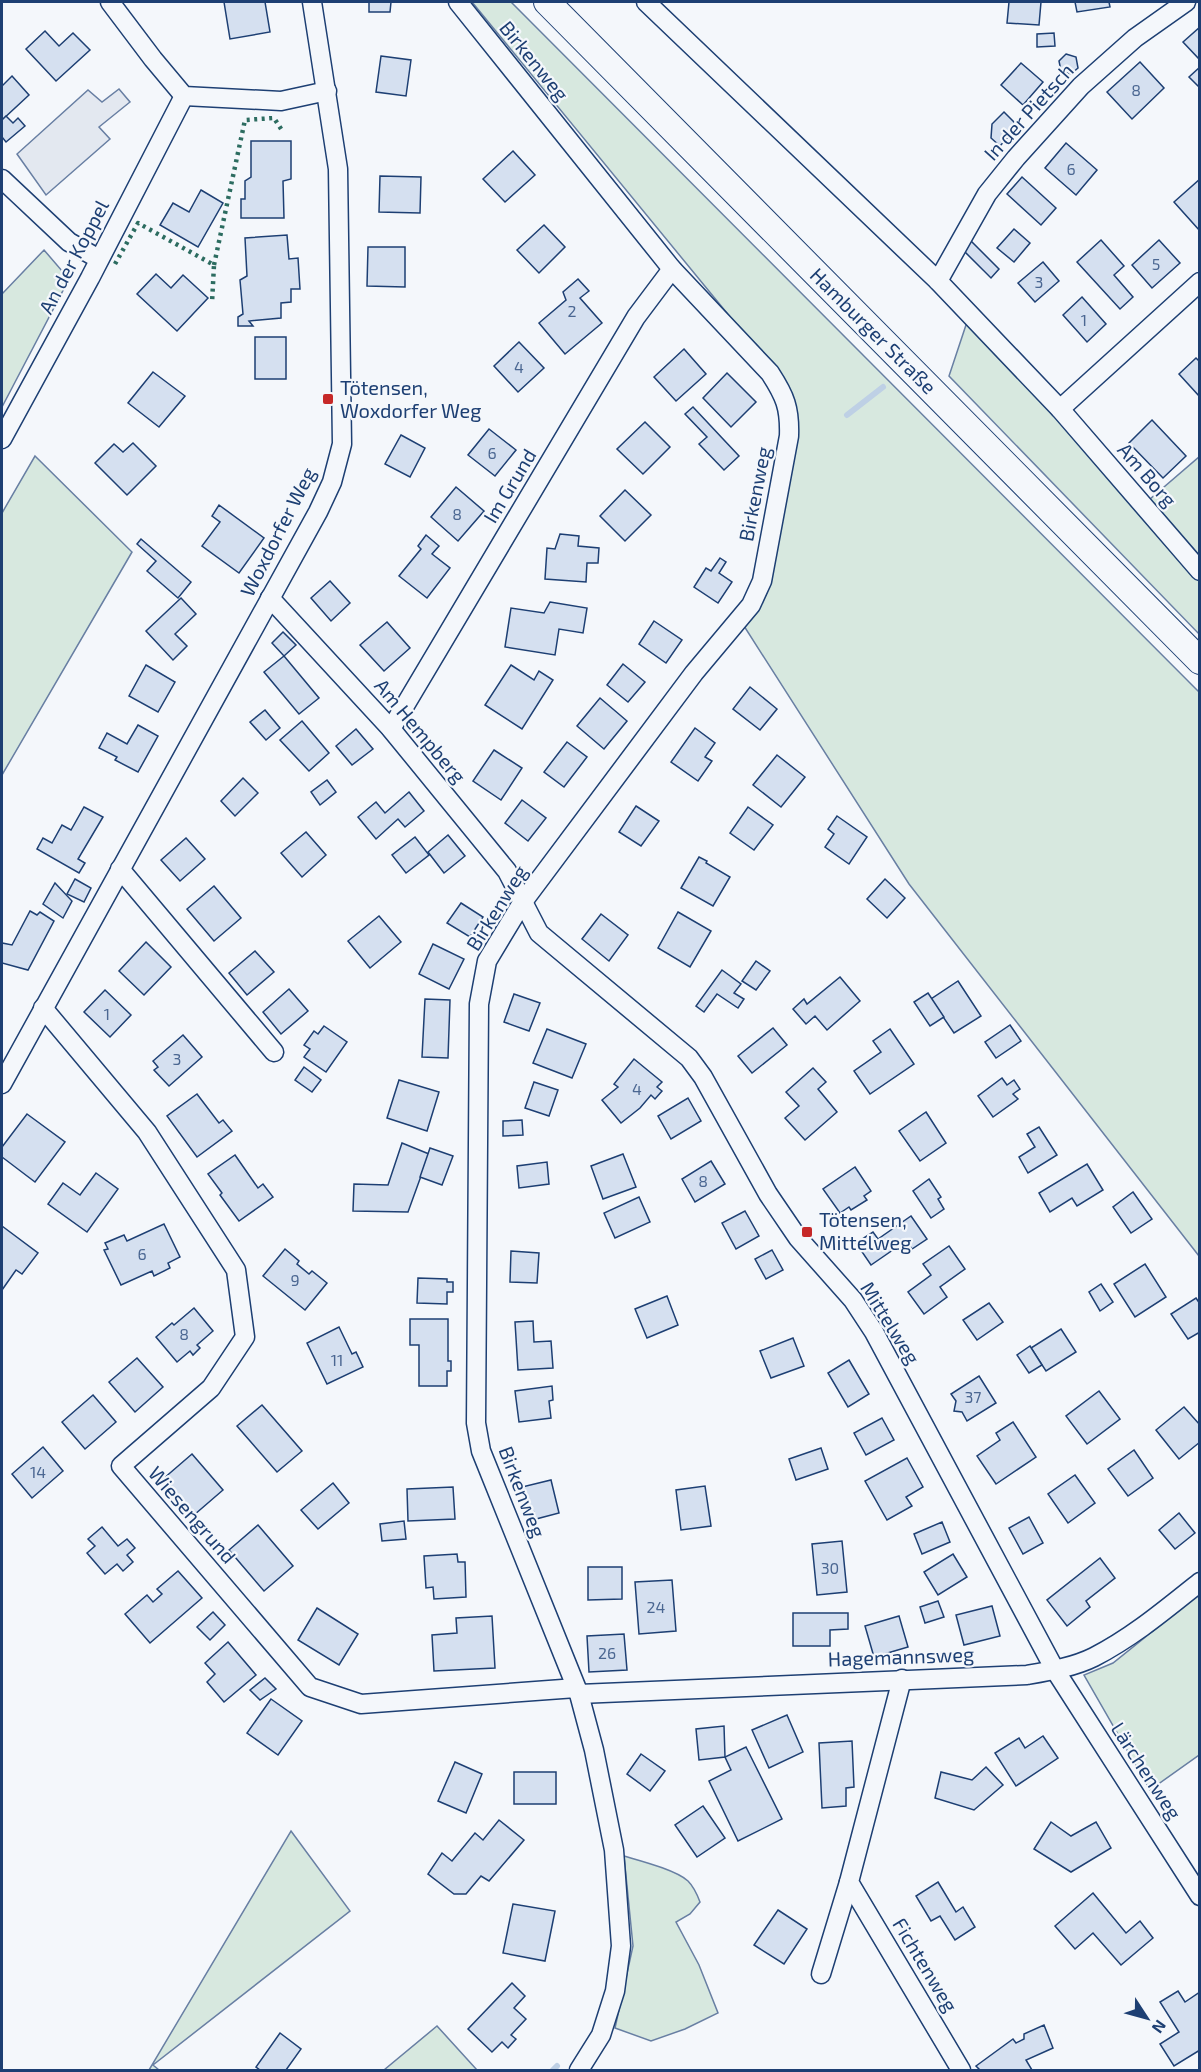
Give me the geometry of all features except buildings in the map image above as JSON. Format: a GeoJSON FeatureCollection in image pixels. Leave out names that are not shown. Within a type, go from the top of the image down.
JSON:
{"type":"FeatureCollection","features":[{"type":"Feature","properties":{"kind":"main road","name":"Hamburger Straße"},"geometry":{"type":"LineString","coordinates":[[547,2],[1200,661]]}},
{"type":"Feature","properties":{"kind":"street"},"geometry":{"type":"LineString","coordinates":[[110,2],[184,96],[281,101],[327,91]]}},
{"type":"Feature","properties":{"kind":"street","name":"Woxdorfer Weg"},"geometry":{"type":"LineString","coordinates":[[2,1084],[332,482],[342,444],[338,169],[312,2]]}},
{"type":"Feature","properties":{"kind":"street","name":"Birkenweg"},"geometry":{"type":"LineString","coordinates":[[458,2],[672,269],[770,373],[788,405],[789,436],[762,581],[751,605],[694,673],[522,903],[487,961],[479,1004],[477,1423],[481,1451],[578,1691],[594,1750],[614,1850],[621,1946],[615,1991],[602,2034],[579,2070]]}},
{"type":"Feature","properties":{"kind":"street","name":"Am Borg"},"geometry":{"type":"LineString","coordinates":[[646,2],[938,281],[1060,409],[1200,571]]}},
{"type":"Feature","properties":{"kind":"street","name":"In der Pietsch"},"geometry":{"type":"LineString","coordinates":[[938,281],[987,194],[1016,158],[1081,86],[1135,38],[1186,2]]}},
{"type":"Feature","properties":{"kind":"street","name":"An der Koppel"},"geometry":{"type":"LineString","coordinates":[[2,439],[184,96]]}},
{"type":"Feature","properties":{"kind":"street"},"geometry":{"type":"LineString","coordinates":[[2,179],[69,242],[99,259]]}},
{"type":"Feature","properties":{"kind":"street","name":"Im Grund"},"geometry":{"type":"LineString","coordinates":[[391,729],[636,317],[672,269]]}},
{"type":"Feature","properties":{"kind":"street"},"geometry":{"type":"LineString","coordinates":[[1060,409],[1200,282]]}},
{"type":"Feature","properties":{"kind":"street","name":"Am Hempberg"},"geometry":{"type":"LineString","coordinates":[[270,598],[391,729],[507,871],[522,903]]}},
{"type":"Feature","properties":{"kind":"street"},"geometry":{"type":"LineString","coordinates":[[120,869],[274,1052]]}},
{"type":"Feature","properties":{"kind":"street","name":"Mittelweg"},"geometry":{"type":"LineString","coordinates":[[522,903],[539,933],[689,1058],[703,1077],[768,1194],[798,1238],[853,1300],[874,1332],[1055,1670]]}},
{"type":"Feature","properties":{"kind":"street","name":"Wiesengrund"},"geometry":{"type":"LineString","coordinates":[[44,1008],[147,1132],[236,1270],[245,1337],[211,1388],[121,1466],[310,1687],[361,1704],[578,1691]]}},
{"type":"Feature","properties":{"kind":"street","name":"Hagemannsweg"},"geometry":{"type":"LineString","coordinates":[[578,1691],[1027,1675],[1055,1670],[1093,1657],[1140,1630],[1200,1582]]}},
{"type":"Feature","properties":{"kind":"street","name":"Lärchenweg"},"geometry":{"type":"LineString","coordinates":[[1055,1670],[1200,1896]]}},
{"type":"Feature","properties":{"kind":"street"},"geometry":{"type":"LineString","coordinates":[[821,1974],[849,1882],[902,1679]]}},
{"type":"Feature","properties":{"kind":"street","name":"Fichtenweg"},"geometry":{"type":"LineString","coordinates":[[849,1882],[961,2070]]}},
{"type":"Feature","properties":{"kind":"shaded area"},"geometry":{"type":"Polygon","coordinates":[[[472,2],[511,2],[1199,692],[1199,1256],[909,884],[744,626],[766,595],[797,429],[790,390],[472,2]]]}},
{"type":"Feature","properties":{"kind":"shaded area"},"geometry":{"type":"Polygon","coordinates":[[[119,89],[130,102],[99,127],[110,139],[46,195],[17,154],[88,90],[102,102],[119,89]]]}},
{"type":"Feature","properties":{"kind":"shaded area"},"geometry":{"type":"Polygon","coordinates":[[[44,250],[69,279],[2,407],[2,294],[44,250]]]}},
{"type":"Feature","properties":{"kind":"shaded area"},"geometry":{"type":"Polygon","coordinates":[[[969,316],[1150,499],[1199,457],[1199,634],[949,376],[969,316]]]}},
{"type":"Feature","properties":{"kind":"shaded area"},"geometry":{"type":"Polygon","coordinates":[[[35,456],[132,552],[2,775],[2,513],[35,456]]]}},
{"type":"Feature","properties":{"kind":"shaded area"},"geometry":{"type":"Polygon","coordinates":[[[1199,1594],[1199,1755],[1150,1790],[1084,1675],[1113,1663],[1199,1594]]]}},
{"type":"Feature","properties":{"kind":"shaded area"},"geometry":{"type":"Polygon","coordinates":[[[291,1831],[350,1911],[153,2065],[159,2070],[149,2070],[291,1831]]]}},
{"type":"Feature","properties":{"kind":"shaded area"},"geometry":{"type":"Polygon","coordinates":[[[624,1856],[675,1873],[683,1877],[694,1888],[700,1902],[690,1914],[676,1922],[699,1965],[718,2013],[685,2029],[651,2041],[615,2028],[633,1946],[624,1856]]]}},
{"type":"Feature","properties":{"kind":"shaded area"},"geometry":{"type":"Polygon","coordinates":[[[437,2026],[477,2070],[384,2070],[437,2026]]]}},
{"type":"Feature","properties":{"kind":"waterway"},"geometry":{"type":"LineString","coordinates":[[847,415],[883,387]]}},
{"type":"Feature","properties":{"kind":"waterway"},"geometry":{"type":"LineString","coordinates":[[553,2070],[557,2066]]}},
{"type":"Feature","properties":{"kind":"hedge"},"geometry":{"type":"LineString","coordinates":[[214,265],[245,120],[274,118],[283,132]]}},
{"type":"Feature","properties":{"kind":"hedge"},"geometry":{"type":"LineString","coordinates":[[115,264],[138,223],[214,265],[212,303]]}},
{"type":"Feature","properties":{"kind":"place","name":"Tötensen, Woxdorfer Weg"},"geometry":{"type":"Point","coordinates":[328,399]}},
{"type":"Feature","properties":{"kind":"place","name":"Tötensen, Mittelweg"},"geometry":{"type":"Point","coordinates":[807,1232]}}]}
